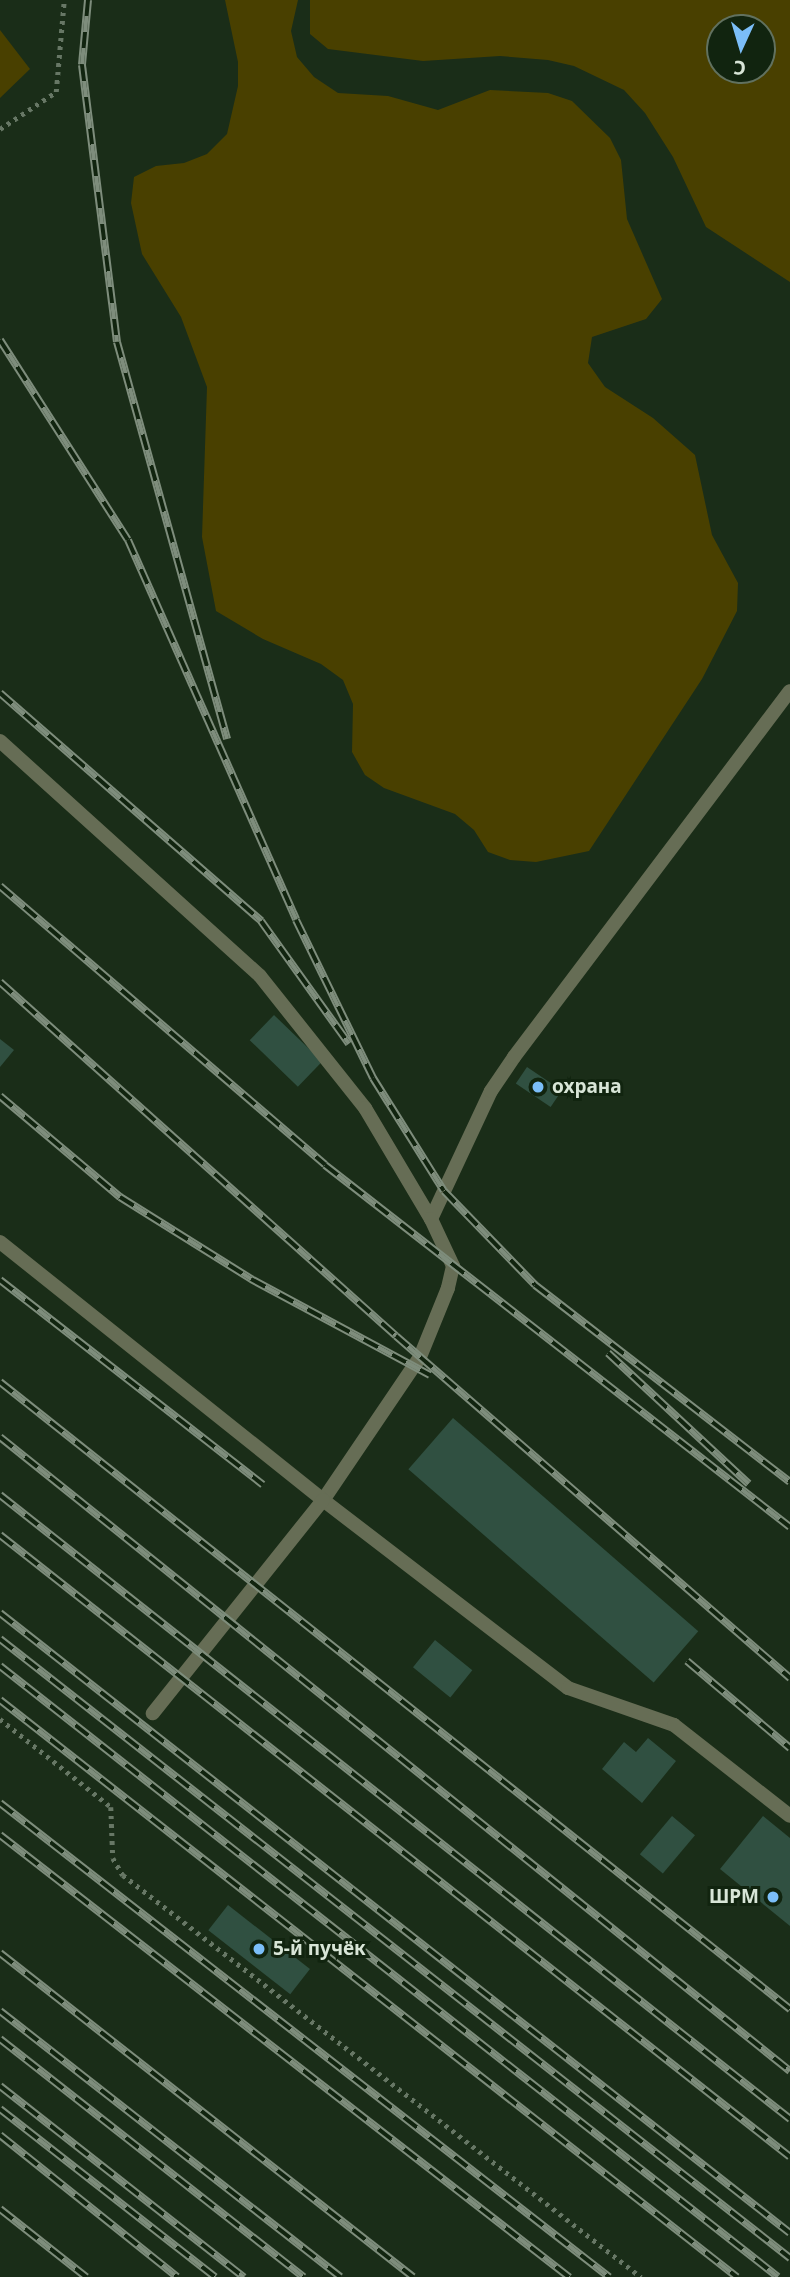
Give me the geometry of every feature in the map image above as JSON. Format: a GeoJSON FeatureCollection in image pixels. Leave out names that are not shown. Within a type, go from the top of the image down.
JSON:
{"type":"FeatureCollection","features":[{"type":"Feature","properties":{"kind":"lane"},"geometry":{"type":"LineString","coordinates":[[431,1219],[491,1091],[514,1057],[790,691]]}},
{"type":"Feature","properties":{"kind":"lane"},"geometry":{"type":"LineString","coordinates":[[0,741],[260,976],[365,1108],[431,1219],[453,1266],[448,1288],[420,1357],[323,1500],[153,1713]]}},
{"type":"Feature","properties":{"kind":"lane"},"geometry":{"type":"LineString","coordinates":[[0,1242],[323,1500],[568,1688],[674,1725],[790,1816]]}},
{"type":"Feature","properties":{"kind":"path"},"geometry":{"type":"LineString","coordinates":[[0,129],[56,92],[64,0]]}},
{"type":"Feature","properties":{"kind":"path"},"geometry":{"type":"LineString","coordinates":[[0,1720],[111,1807],[113,1858],[123,1875],[641,2277]]}},
{"type":"Feature","properties":{"kind":"shaded area"},"geometry":{"type":"Polygon","coordinates":[[[225,0],[298,0],[291,31],[297,57],[314,77],[338,93],[388,96],[438,110],[490,90],[548,93],[572,101],[610,138],[621,160],[627,219],[662,299],[646,319],[592,337],[588,363],[605,387],[653,418],[695,455],[712,535],[738,583],[737,611],[702,679],[589,851],[536,862],[510,860],[488,852],[474,830],[455,814],[384,788],[365,775],[352,752],[353,704],[343,680],[321,664],[263,639],[216,611],[202,537],[207,387],[181,317],[142,254],[131,203],[134,177],[156,166],[184,163],[207,154],[227,134],[238,86],[238,62],[225,0]]]}},
{"type":"Feature","properties":{"kind":"shaded area"},"geometry":{"type":"Polygon","coordinates":[[[310,0],[790,0],[790,282],[706,227],[673,157],[645,113],[624,90],[574,66],[548,60],[500,56],[423,61],[328,49],[310,34],[310,0]]]}},
{"type":"Feature","properties":{"kind":"shaded area"},"geometry":{"type":"Polygon","coordinates":[[[0,30],[30,69],[0,98],[0,30]]]}},
{"type":"Feature","properties":{"kind":"building"},"geometry":{"type":"Polygon","coordinates":[[[274,1015],[322,1062],[298,1087],[250,1040],[274,1015]]]}},
{"type":"Feature","properties":{"kind":"building"},"geometry":{"type":"Polygon","coordinates":[[[0,1039],[14,1050],[0,1067],[0,1039]]]}},
{"type":"Feature","properties":{"kind":"building","name":"охрана"},"geometry":{"type":"Polygon","coordinates":[[[527,1067],[562,1090],[551,1107],[516,1084],[527,1067]]]}},
{"type":"Feature","properties":{"kind":"building"},"geometry":{"type":"Polygon","coordinates":[[[453,1418],[698,1631],[654,1683],[408,1469],[453,1418]]]}},
{"type":"Feature","properties":{"kind":"building"},"geometry":{"type":"Polygon","coordinates":[[[435,1640],[472,1670],[450,1697],[413,1667],[435,1640]]]}},
{"type":"Feature","properties":{"kind":"building"},"geometry":{"type":"Polygon","coordinates":[[[648,1738],[676,1761],[642,1803],[602,1769],[624,1742],[636,1752],[648,1738]]]}},
{"type":"Feature","properties":{"kind":"building"},"geometry":{"type":"Polygon","coordinates":[[[672,1816],[695,1835],[663,1874],[640,1854],[672,1816]]]}},
{"type":"Feature","properties":{"kind":"building","name":"ШРМ"},"geometry":{"type":"Polygon","coordinates":[[[763,1816],[790,1838],[790,1926],[720,1869],[763,1816]]]}},
{"type":"Feature","properties":{"kind":"building","name":"5-й пучёк"},"geometry":{"type":"Polygon","coordinates":[[[228,1905],[310,1969],[290,1994],[208,1930],[228,1905]]]}},
{"type":"Feature","properties":{"kind":"railway"},"geometry":{"type":"LineString","coordinates":[[88,0],[82,65],[117,342],[227,739]]}},
{"type":"Feature","properties":{"kind":"railway"},"geometry":{"type":"LineString","coordinates":[[0,340],[128,540],[296,920],[373,1078],[444,1191],[535,1285],[790,1482]]}},
{"type":"Feature","properties":{"kind":"railway"},"geometry":{"type":"LineString","coordinates":[[0,693],[261,921],[349,1044]]}},
{"type":"Feature","properties":{"kind":"railway"},"geometry":{"type":"LineString","coordinates":[[0,886],[325,1165],[790,1527]]}},
{"type":"Feature","properties":{"kind":"railway"},"geometry":{"type":"LineString","coordinates":[[0,982],[396,1336],[790,1678]]}},
{"type":"Feature","properties":{"kind":"railway"},"geometry":{"type":"LineString","coordinates":[[0,1096],[120,1197],[251,1279],[430,1375]]}},
{"type":"Feature","properties":{"kind":"railway"},"geometry":{"type":"LineString","coordinates":[[0,1280],[263,1485]]}},
{"type":"Feature","properties":{"kind":"railway"},"geometry":{"type":"LineString","coordinates":[[608,1353],[749,1484]]}},
{"type":"Feature","properties":{"kind":"railway"},"geometry":{"type":"LineString","coordinates":[[0,1382],[790,2009]]}},
{"type":"Feature","properties":{"kind":"railway"},"geometry":{"type":"LineString","coordinates":[[0,1437],[790,2071]]}},
{"type":"Feature","properties":{"kind":"railway"},"geometry":{"type":"LineString","coordinates":[[0,1495],[790,2119]]}},
{"type":"Feature","properties":{"kind":"railway"},"geometry":{"type":"LineString","coordinates":[[0,1535],[790,2157]]}},
{"type":"Feature","properties":{"kind":"railway"},"geometry":{"type":"LineString","coordinates":[[0,1613],[790,2233]]}},
{"type":"Feature","properties":{"kind":"railway"},"geometry":{"type":"LineString","coordinates":[[0,1639],[790,2258]]}},
{"type":"Feature","properties":{"kind":"railway"},"geometry":{"type":"LineString","coordinates":[[687,1661],[790,1748]]}},
{"type":"Feature","properties":{"kind":"railway"},"geometry":{"type":"LineString","coordinates":[[0,1666],[778,2277]]}},
{"type":"Feature","properties":{"kind":"railway"},"geometry":{"type":"LineString","coordinates":[[0,1700],[737,2277]]}},
{"type":"Feature","properties":{"kind":"railway"},"geometry":{"type":"LineString","coordinates":[[0,1803],[609,2277]]}},
{"type":"Feature","properties":{"kind":"railway"},"geometry":{"type":"LineString","coordinates":[[0,1835],[569,2277]]}},
{"type":"Feature","properties":{"kind":"railway"},"geometry":{"type":"LineString","coordinates":[[0,1953],[413,2277]]}},
{"type":"Feature","properties":{"kind":"railway"},"geometry":{"type":"LineString","coordinates":[[0,2011],[341,2277]]}},
{"type":"Feature","properties":{"kind":"railway"},"geometry":{"type":"LineString","coordinates":[[0,2039],[304,2277]]}},
{"type":"Feature","properties":{"kind":"railway"},"geometry":{"type":"LineString","coordinates":[[0,2086],[244,2277]]}},
{"type":"Feature","properties":{"kind":"railway"},"geometry":{"type":"LineString","coordinates":[[0,2109],[215,2277]]}},
{"type":"Feature","properties":{"kind":"railway"},"geometry":{"type":"LineString","coordinates":[[0,2135],[177,2277]]}},
{"type":"Feature","properties":{"kind":"railway"},"geometry":{"type":"LineString","coordinates":[[0,2209],[86,2277]]}},
{"type":"Feature","properties":{"kind":"place","name":"охрана"},"geometry":{"type":"Point","coordinates":[538,1087]}},
{"type":"Feature","properties":{"kind":"place","name":"ШРМ"},"geometry":{"type":"Point","coordinates":[773,1897]}},
{"type":"Feature","properties":{"kind":"place","name":"5-й пучёк"},"geometry":{"type":"Point","coordinates":[259,1949]}}]}
